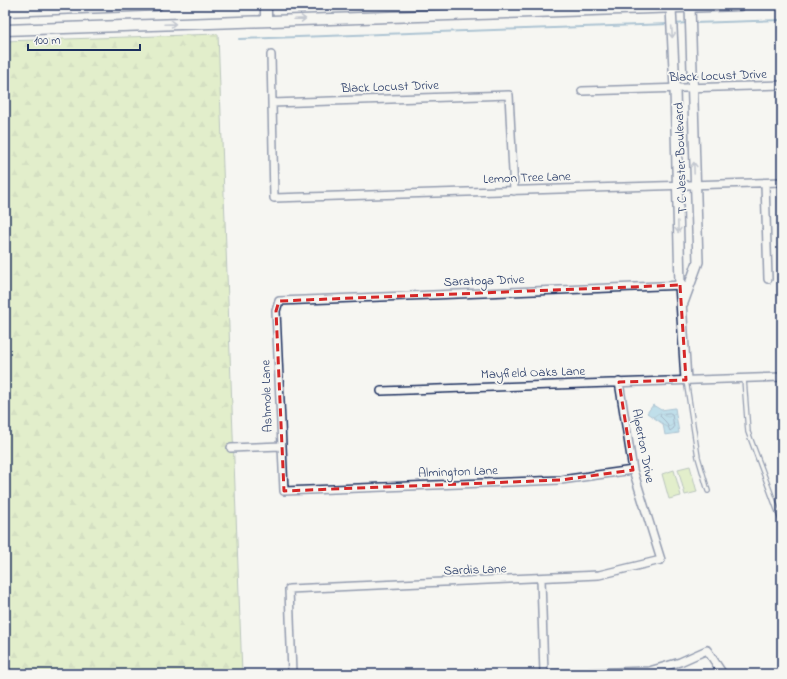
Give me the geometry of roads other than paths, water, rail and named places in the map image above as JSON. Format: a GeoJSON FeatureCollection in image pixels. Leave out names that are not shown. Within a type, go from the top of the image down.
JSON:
{"type":"FeatureCollection","features":[{"type":"Feature","properties":{"kind":"main road"},"geometry":{"type":"LineString","coordinates":[[5,10],[157,5]]}},
{"type":"Feature","properties":{"kind":"main road"},"geometry":{"type":"LineString","coordinates":[[266,5],[266,20]]}},
{"type":"Feature","properties":{"kind":"main road"},"geometry":{"type":"LineString","coordinates":[[5,30],[266,20],[471,9],[671,10],[740,5]]}},
{"type":"Feature","properties":{"kind":"main road"},"geometry":{"type":"LineString","coordinates":[[61,8],[62,27]]}},
{"type":"Feature","properties":{"kind":"street","name":"T C Jester Boulevard"},"geometry":{"type":"LineString","coordinates":[[684,285],[698,262],[690,9]]}},
{"type":"Feature","properties":{"kind":"street","name":"T C Jester Boulevard"},"geometry":{"type":"LineString","coordinates":[[671,10],[675,89],[677,185],[684,285],[682,307],[686,380]]}},
{"type":"Feature","properties":{"kind":"street"},"geometry":{"type":"LineString","coordinates":[[271,55],[272,103]]}},
{"type":"Feature","properties":{"kind":"street","name":"Black Locust Drive"},"geometry":{"type":"LineString","coordinates":[[582,91],[692,89],[782,85]]}},
{"type":"Feature","properties":{"kind":"street","name":"Black Locust Drive"},"geometry":{"type":"LineString","coordinates":[[272,103],[509,95],[514,191]]}},
{"type":"Feature","properties":{"kind":"street","name":"Lemon Tree Lane"},"geometry":{"type":"LineString","coordinates":[[272,103],[274,198],[782,182]]}},
{"type":"Feature","properties":{"kind":"street"},"geometry":{"type":"LineString","coordinates":[[765,183],[768,278]]}},
{"type":"Feature","properties":{"kind":"street","name":"Saratoga Drive"},"geometry":{"type":"LineString","coordinates":[[279,301],[684,285]]}},
{"type":"Feature","properties":{"kind":"street","name":"Ashmole Lane"},"geometry":{"type":"LineString","coordinates":[[279,301],[276,311],[284,491]]}},
{"type":"Feature","properties":{"kind":"street","name":"Mayfield Oaks Lane"},"geometry":{"type":"LineString","coordinates":[[381,391],[782,377]]}},
{"type":"Feature","properties":{"kind":"street","name":"Alperton Drive"},"geometry":{"type":"LineString","coordinates":[[619,382],[633,470],[661,560]]}},
{"type":"Feature","properties":{"kind":"street"},"geometry":{"type":"LineString","coordinates":[[231,448],[281,446]]}},
{"type":"Feature","properties":{"kind":"street","name":"Almington Lane"},"geometry":{"type":"LineString","coordinates":[[284,491],[561,480],[633,470]]}},
{"type":"Feature","properties":{"kind":"street","name":"Sardis Lane"},"geometry":{"type":"LineString","coordinates":[[292,674],[289,589],[541,579],[599,575],[661,560]]}},
{"type":"Feature","properties":{"kind":"street"},"geometry":{"type":"LineString","coordinates":[[541,579],[544,674]]}},
{"type":"Feature","properties":{"kind":"street"},"geometry":{"type":"LineString","coordinates":[[551,674],[649,671],[680,662],[707,650],[723,674]]}},
{"type":"Feature","properties":{"kind":"lane"},"geometry":{"type":"LineString","coordinates":[[744,378],[748,432],[782,523]]}},
{"type":"Feature","properties":{"kind":"lane"},"geometry":{"type":"LineString","coordinates":[[686,380],[698,457],[708,491]]}},
{"type":"Feature","properties":{"kind":"water"},"geometry":{"type":"Polygon","coordinates":[[[653,405],[661,410],[675,408],[679,433],[665,435],[663,424],[647,413],[653,405]]]}},
{"type":"Feature","properties":{"kind":"waterway"},"geometry":{"type":"LineString","coordinates":[[694,23],[782,20]]}},
{"type":"Feature","properties":{"kind":"waterway"},"geometry":{"type":"LineString","coordinates":[[674,24],[687,23]]}},
{"type":"Feature","properties":{"kind":"waterway"},"geometry":{"type":"LineString","coordinates":[[239,39],[669,24]]}}]}
